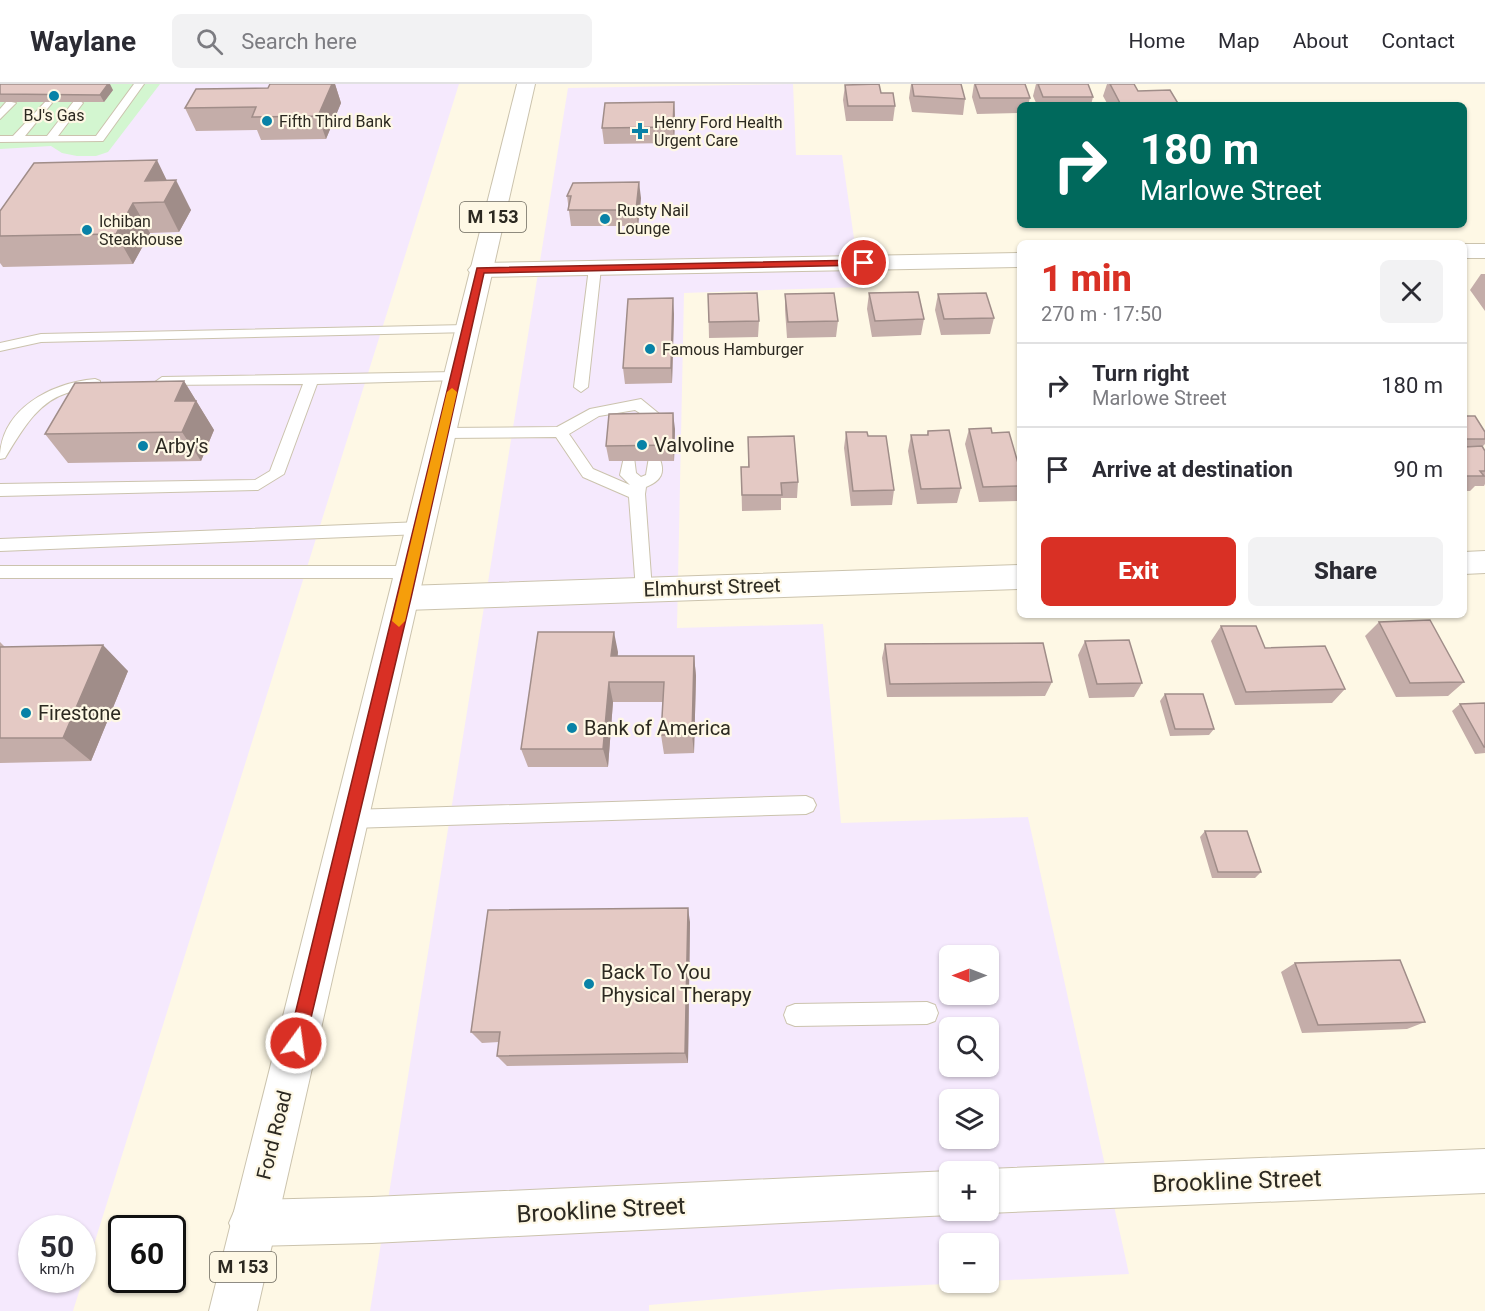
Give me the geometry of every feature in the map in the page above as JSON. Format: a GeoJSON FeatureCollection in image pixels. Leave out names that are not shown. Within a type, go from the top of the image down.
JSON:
{"type":"FeatureCollection","features":[{"type":"Feature","properties":{"kind":"street","name":"Ford Road"},"geometry":{"type":"LineString","coordinates":[[233,1311],[252,1222],[408,585],[466,329],[526,84]]}},
{"type":"Feature","properties":{"kind":"street"},"geometry":{"type":"LineString","coordinates":[[1467,251],[1485,250]]}},
{"type":"Feature","properties":{"kind":"street"},"geometry":{"type":"LineString","coordinates":[[480,270],[1017,260]]}},
{"type":"Feature","properties":{"kind":"street"},"geometry":{"type":"LineString","coordinates":[[1467,563],[1485,562]]}},
{"type":"Feature","properties":{"kind":"street","name":"Elmhurst Street"},"geometry":{"type":"LineString","coordinates":[[408,585],[644,590],[1017,577]]}},
{"type":"Feature","properties":{"kind":"street","name":"Brookline Street"},"geometry":{"type":"LineString","coordinates":[[999,1191],[1485,1171]]}},
{"type":"Feature","properties":{"kind":"street","name":"Brookline Street"},"geometry":{"type":"LineString","coordinates":[[252,1222],[372,1220],[939,1194]]}},
{"type":"Feature","properties":{"kind":"lane"},"geometry":{"type":"LineString","coordinates":[[0,139],[99,139],[138,84]]}},
{"type":"Feature","properties":{"kind":"lane"},"geometry":{"type":"LineString","coordinates":[[0,116],[10,103]]}},
{"type":"Feature","properties":{"kind":"lane"},"geometry":{"type":"LineString","coordinates":[[16,139],[47,103]]}},
{"type":"Feature","properties":{"kind":"lane"},"geometry":{"type":"LineString","coordinates":[[50,139],[78,103]]}},
{"type":"Feature","properties":{"kind":"lane"},"geometry":{"type":"LineString","coordinates":[[581,387],[595,268]]}},
{"type":"Feature","properties":{"kind":"lane"},"geometry":{"type":"LineString","coordinates":[[0,347],[41,338],[466,329]]}},
{"type":"Feature","properties":{"kind":"lane"},"geometry":{"type":"LineString","coordinates":[[152,382],[456,377]]}},
{"type":"Feature","properties":{"kind":"lane"},"geometry":{"type":"LineString","coordinates":[[0,490],[258,485],[276,474],[312,379]]}},
{"type":"Feature","properties":{"kind":"lane"},"geometry":{"type":"LineString","coordinates":[[0,454],[23,416],[37,400],[57,390],[84,384],[106,383]]}},
{"type":"Feature","properties":{"kind":"lane"},"geometry":{"type":"LineString","coordinates":[[443,433],[560,432],[595,412],[641,404],[637,414],[656,417],[656,429]]}},
{"type":"Feature","properties":{"kind":"lane"},"geometry":{"type":"LineString","coordinates":[[560,432],[588,473],[638,489]]}},
{"type":"Feature","properties":{"kind":"lane"},"geometry":{"type":"LineString","coordinates":[[629,461],[628,475],[638,489],[644,590]]}},
{"type":"Feature","properties":{"kind":"lane"},"geometry":{"type":"LineString","coordinates":[[638,489],[654,478],[654,461]]}},
{"type":"Feature","properties":{"kind":"lane"},"geometry":{"type":"LineString","coordinates":[[0,545],[421,528]]}},
{"type":"Feature","properties":{"kind":"lane"},"geometry":{"type":"LineString","coordinates":[[0,572],[408,585]]}},
{"type":"Feature","properties":{"kind":"lane"},"geometry":{"type":"LineString","coordinates":[[351,819],[806,805]]}},
{"type":"Feature","properties":{"kind":"lane"},"geometry":{"type":"LineString","coordinates":[[795,1015],[927,1013]]}},
{"type":"Feature","properties":{"kind":"shaded area"},"geometry":{"type":"Polygon","coordinates":[[[0,84],[459,84],[96,1238],[96,1215],[18,1215],[18,1293],[79,1293],[73,1311],[0,1311],[0,84]]]}},
{"type":"Feature","properties":{"kind":"shaded area"},"geometry":{"type":"Polygon","coordinates":[[[793,84],[796,155],[842,155],[861,287],[684,293],[677,628],[823,624],[841,823],[1028,817],[1129,1274],[999,1280],[999,1233],[939,1233],[939,1284],[839,1289],[649,1305],[649,1311],[370,1311],[568,88],[793,84]]]}},
{"type":"Feature","properties":{"kind":"green space"},"geometry":{"type":"Polygon","coordinates":[[[0,84],[160,84],[108,152],[96,156],[77,156],[62,153],[51,146],[0,149],[0,84]]]}},
{"type":"Feature","properties":{"kind":"building"},"geometry":{"type":"Polygon","coordinates":[[[0,84],[108,84],[100,95],[0,94],[0,84]]]}},
{"type":"Feature","properties":{"kind":"building"},"geometry":{"type":"Polygon","coordinates":[[[270,84],[332,84],[318,116],[252,117],[256,107],[185,108],[196,89],[268,88],[270,84]]]}},
{"type":"Feature","properties":{"kind":"building"},"geometry":{"type":"Polygon","coordinates":[[[879,84],[881,93],[893,93],[895,106],[848,106],[845,85],[879,84]]]}},
{"type":"Feature","properties":{"kind":"building"},"geometry":{"type":"Polygon","coordinates":[[[912,84],[961,84],[965,99],[914,96],[912,84]]]}},
{"type":"Feature","properties":{"kind":"building"},"geometry":{"type":"Polygon","coordinates":[[[975,84],[1025,84],[1030,98],[980,98],[975,84]]]}},
{"type":"Feature","properties":{"kind":"building"},"geometry":{"type":"Polygon","coordinates":[[[1038,84],[1088,84],[1093,97],[1043,97],[1038,84]]]}},
{"type":"Feature","properties":{"kind":"building"},"geometry":{"type":"Polygon","coordinates":[[[1110,84],[1134,84],[1138,91],[1170,90],[1177,102],[1119,102],[1110,84]]]}},
{"type":"Feature","properties":{"kind":"building"},"geometry":{"type":"Polygon","coordinates":[[[674,102],[673,127],[602,128],[605,103],[674,102]]]}},
{"type":"Feature","properties":{"kind":"building"},"geometry":{"type":"Polygon","coordinates":[[[157,160],[145,181],[176,180],[164,202],[133,203],[116,234],[0,236],[0,211],[34,163],[157,160]]]}},
{"type":"Feature","properties":{"kind":"building"},"geometry":{"type":"Polygon","coordinates":[[[639,182],[636,210],[568,210],[571,196],[567,196],[573,183],[639,182]]]}},
{"type":"Feature","properties":{"kind":"building"},"geometry":{"type":"Polygon","coordinates":[[[918,292],[924,319],[875,321],[869,293],[918,292]]]}},
{"type":"Feature","properties":{"kind":"building"},"geometry":{"type":"Polygon","coordinates":[[[757,293],[759,321],[709,322],[708,294],[757,293]]]}},
{"type":"Feature","properties":{"kind":"building"},"geometry":{"type":"Polygon","coordinates":[[[834,293],[838,321],[788,322],[785,294],[834,293]]]}},
{"type":"Feature","properties":{"kind":"building"},"geometry":{"type":"Polygon","coordinates":[[[986,293],[994,318],[944,319],[938,294],[986,293]]]}},
{"type":"Feature","properties":{"kind":"building","name":"Famous Hamburger"},"geometry":{"type":"Polygon","coordinates":[[[673,298],[671,368],[623,368],[628,299],[673,298]]]}},
{"type":"Feature","properties":{"kind":"building"},"geometry":{"type":"Polygon","coordinates":[[[184,381],[175,401],[196,401],[182,432],[45,434],[75,383],[184,381]]]}},
{"type":"Feature","properties":{"kind":"building"},"geometry":{"type":"Polygon","coordinates":[[[673,413],[673,445],[606,446],[609,414],[673,413]]]}},
{"type":"Feature","properties":{"kind":"building"},"geometry":{"type":"Polygon","coordinates":[[[1467,416],[1475,416],[1485,432],[1485,439],[1467,439],[1467,416]]]}},
{"type":"Feature","properties":{"kind":"building"},"geometry":{"type":"Polygon","coordinates":[[[991,428],[992,433],[1009,432],[1017,460],[1017,486],[983,487],[969,429],[991,428]]]}},
{"type":"Feature","properties":{"kind":"building"},"geometry":{"type":"Polygon","coordinates":[[[949,430],[961,488],[921,489],[911,435],[928,435],[928,431],[949,430]]]}},
{"type":"Feature","properties":{"kind":"building"},"geometry":{"type":"Polygon","coordinates":[[[846,432],[867,432],[868,436],[886,436],[894,490],[853,491],[846,432]]]}},
{"type":"Feature","properties":{"kind":"building"},"geometry":{"type":"Polygon","coordinates":[[[794,436],[798,482],[781,483],[782,495],[742,495],[741,467],[749,467],[748,437],[794,436]]]}},
{"type":"Feature","properties":{"kind":"building"},"geometry":{"type":"Polygon","coordinates":[[[1482,446],[1485,451],[1485,471],[1480,471],[1484,476],[1467,476],[1467,447],[1482,446]]]}},
{"type":"Feature","properties":{"kind":"building"},"geometry":{"type":"Polygon","coordinates":[[[1430,620],[1464,682],[1410,683],[1379,622],[1430,620]]]}},
{"type":"Feature","properties":{"kind":"building"},"geometry":{"type":"Polygon","coordinates":[[[1221,626],[1256,626],[1265,648],[1325,646],[1345,689],[1246,692],[1221,626]]]}},
{"type":"Feature","properties":{"kind":"building","name":"Bank of America"},"geometry":{"type":"Polygon","coordinates":[[[538,632],[614,632],[611,656],[694,656],[692,735],[661,735],[664,682],[609,682],[603,749],[521,749],[538,632]]]}},
{"type":"Feature","properties":{"kind":"building"},"geometry":{"type":"Polygon","coordinates":[[[1129,640],[1142,683],[1097,684],[1085,641],[1129,640]]]}},
{"type":"Feature","properties":{"kind":"building"},"geometry":{"type":"Polygon","coordinates":[[[1043,643],[1052,682],[890,684],[885,644],[1043,643]]]}},
{"type":"Feature","properties":{"kind":"building"},"geometry":{"type":"Polygon","coordinates":[[[103,645],[63,738],[0,738],[0,647],[103,645]]]}},
{"type":"Feature","properties":{"kind":"building"},"geometry":{"type":"Polygon","coordinates":[[[1165,694],[1203,694],[1214,729],[1175,729],[1165,694]]]}},
{"type":"Feature","properties":{"kind":"building"},"geometry":{"type":"Polygon","coordinates":[[[1485,703],[1485,747],[1484,747],[1460,704],[1485,703]]]}},
{"type":"Feature","properties":{"kind":"building"},"geometry":{"type":"Polygon","coordinates":[[[1205,831],[1247,831],[1261,872],[1218,872],[1205,831]]]}},
{"type":"Feature","properties":{"kind":"building","name":"Back To You Physical Therapy"},"geometry":{"type":"Polygon","coordinates":[[[688,908],[685,1053],[497,1056],[500,1032],[471,1032],[488,910],[688,908]]]}},
{"type":"Feature","properties":{"kind":"building"},"geometry":{"type":"Polygon","coordinates":[[[1400,960],[1425,1022],[1318,1025],[1295,963],[1400,960]]]}},
{"type":"Feature","properties":{"kind":"slow traffic"},"geometry":{"type":"LineString","coordinates":[[399,621],[452,392]]}},
{"type":"Feature","properties":{"kind":"place","name":"BJ's Gas"},"geometry":{"type":"Point","coordinates":[54,96]}},
{"type":"Feature","properties":{"kind":"place","name":"Fifth Third Bank"},"geometry":{"type":"Point","coordinates":[267,121]}},
{"type":"Feature","properties":{"kind":"place","name":"Henry Ford Health Urgent Care"},"geometry":{"type":"Point","coordinates":[640,131]}},
{"type":"Feature","properties":{"kind":"place","name":"Rusty Nail Lounge"},"geometry":{"type":"Point","coordinates":[605,219]}},
{"type":"Feature","properties":{"kind":"place","name":"Ichiban Steakhouse"},"geometry":{"type":"Point","coordinates":[87,230]}},
{"type":"Feature","properties":{"kind":"place","name":"Famous Hamburger"},"geometry":{"type":"Point","coordinates":[650,349]}},
{"type":"Feature","properties":{"kind":"place","name":"Valvoline"},"geometry":{"type":"Point","coordinates":[642,445]}},
{"type":"Feature","properties":{"kind":"place","name":"Arby's"},"geometry":{"type":"Point","coordinates":[143,446]}},
{"type":"Feature","properties":{"kind":"place","name":"Firestone"},"geometry":{"type":"Point","coordinates":[26,713]}},
{"type":"Feature","properties":{"kind":"place","name":"Bank of America"},"geometry":{"type":"Point","coordinates":[572,728]}},
{"type":"Feature","properties":{"kind":"place","name":"Back To You Physical Therapy"},"geometry":{"type":"Point","coordinates":[589,984]}},
{"type":"Feature","properties":{"kind":"route"},"geometry":{"type":"LineString","coordinates":[[296,1043],[405,598],[480,270],[864,263]]}}]}
